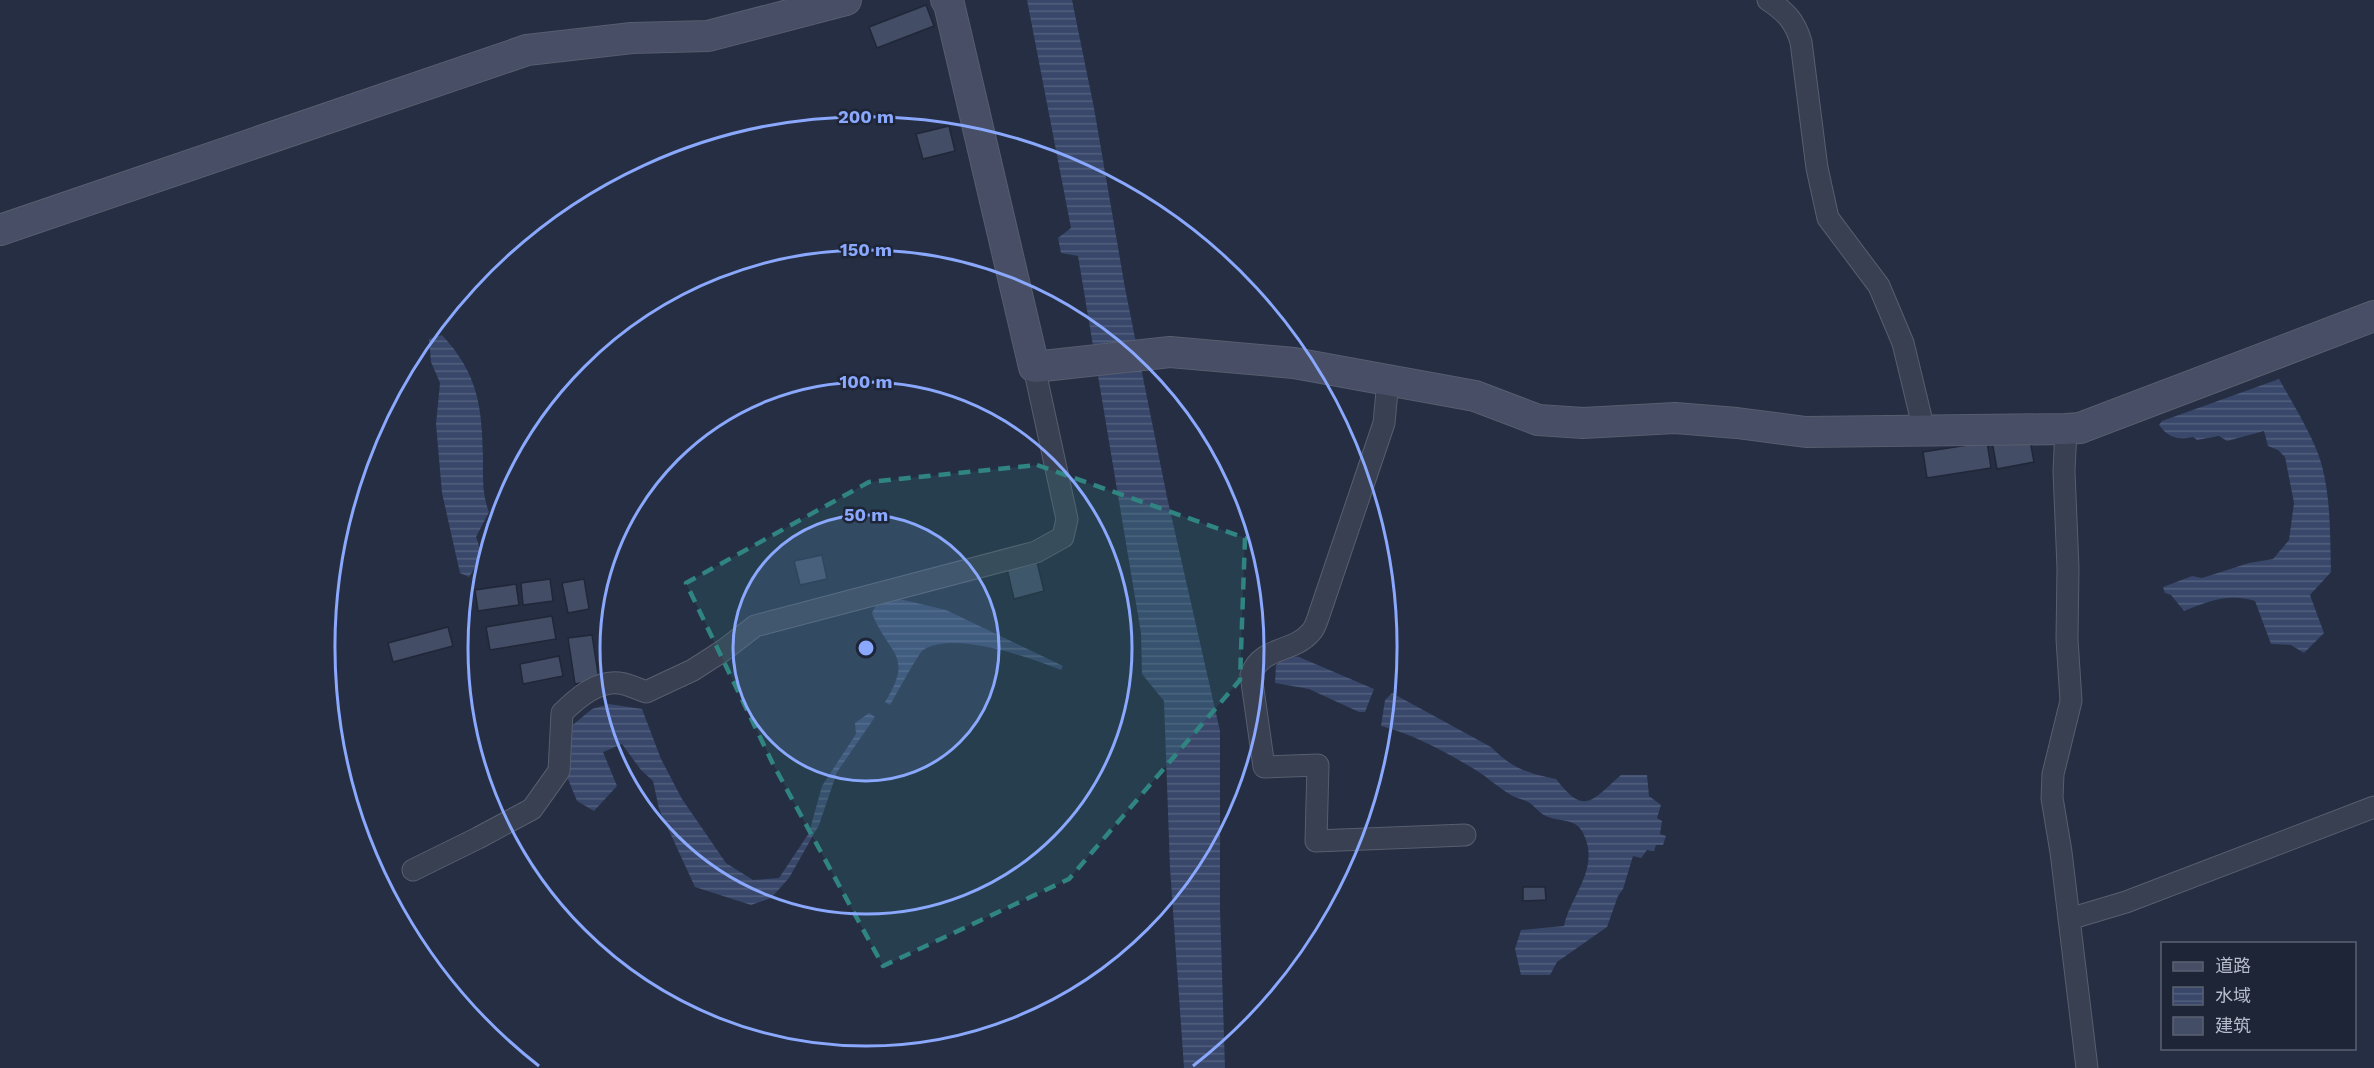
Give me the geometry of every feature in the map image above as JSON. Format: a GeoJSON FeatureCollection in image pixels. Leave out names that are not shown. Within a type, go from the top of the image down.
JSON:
{"type":"FeatureCollection","features":[{"type":"Feature","properties":{"kind":"street"},"geometry":{"type":"LineString","coordinates":[[0,230],[527,50],[632,38],[708,36],[846,0]]}},
{"type":"Feature","properties":{"kind":"street"},"geometry":{"type":"LineString","coordinates":[[413,870],[532,809],[559,771],[562,713],[575,700],[597,686],[618,682],[646,692],[693,670],[755,626],[1036,552],[1063,537],[1067,519],[1046,365],[952,14],[946,0]]}},
{"type":"Feature","properties":{"kind":"street"},"geometry":{"type":"LineString","coordinates":[[1768,0],[1780,8],[1796,25],[1801,42],[1817,168],[1828,218],[1879,286],[1903,343],[1924,430]]}},
{"type":"Feature","properties":{"kind":"street"},"geometry":{"type":"LineString","coordinates":[[1046,365],[1170,352],[1294,363],[1475,396],[1538,420],[1583,423],[1675,418],[1806,432],[2066,429],[2080,428],[2374,316]]}},
{"type":"Feature","properties":{"kind":"street"},"geometry":{"type":"LineString","coordinates":[[1388,380],[1384,423],[1319,615],[1311,632],[1302,639],[1263,656],[1254,666],[1251,675],[1264,767],[1318,765],[1316,841],[1465,835]]}},
{"type":"Feature","properties":{"kind":"street"},"geometry":{"type":"LineString","coordinates":[[2066,429],[2064,471],[2068,568],[2067,639],[2071,700],[2053,774],[2052,798],[2088,1068]]}},
{"type":"Feature","properties":{"kind":"street"},"geometry":{"type":"LineString","coordinates":[[2069,919],[2126,902],[2374,807]]}},
{"type":"Feature","properties":{"kind":"highlighted area"},"geometry":{"type":"Polygon","coordinates":[[[1037,465],[1245,538],[1240,680],[1069,879],[883,966],[773,764],[686,583],[869,482],[1037,465]]]}},
{"type":"Feature","properties":{"kind":"water"},"geometry":{"type":"Polygon","coordinates":[[[1027,0],[1072,0],[1094,108],[1125,288],[1167,497],[1220,731],[1220,909],[1225,1068],[1184,1068],[1170,868],[1164,701],[1142,674],[1141,633],[1078,256],[1061,253],[1058,238],[1071,228],[1027,0]]]}},
{"type":"Feature","properties":{"kind":"water"},"geometry":{"type":"Polygon","coordinates":[[[442,335],[454,349],[471,377],[481,422],[483,485],[489,512],[476,537],[479,548],[478,558],[469,577],[460,573],[442,493],[436,424],[440,383],[431,362],[429,339],[442,335]]]}},
{"type":"Feature","properties":{"kind":"water"},"geometry":{"type":"Polygon","coordinates":[[[2279,379],[2315,445],[2325,479],[2329,505],[2331,572],[2310,595],[2324,633],[2304,653],[2291,645],[2271,644],[2255,601],[2228,598],[2210,601],[2184,611],[2171,595],[2165,593],[2163,587],[2192,576],[2202,578],[2249,563],[2273,559],[2289,540],[2294,503],[2285,457],[2278,450],[2268,446],[2264,431],[2227,441],[2219,436],[2197,440],[2193,437],[2174,437],[2166,433],[2159,425],[2162,421],[2279,379]]]}},
{"type":"Feature","properties":{"kind":"water"},"geometry":{"type":"Polygon","coordinates":[[[895,598],[946,610],[1063,666],[1061,670],[1012,653],[972,644],[937,645],[920,653],[890,705],[885,702],[894,686],[898,664],[896,655],[872,613],[877,603],[895,598]]]}},
{"type":"Feature","properties":{"kind":"water"},"geometry":{"type":"Polygon","coordinates":[[[1287,656],[1299,657],[1374,689],[1365,712],[1359,712],[1309,689],[1275,683],[1276,665],[1287,656]]]}},
{"type":"Feature","properties":{"kind":"water"},"geometry":{"type":"Polygon","coordinates":[[[1392,693],[1491,747],[1514,765],[1528,772],[1556,779],[1574,798],[1582,801],[1588,801],[1603,792],[1621,775],[1647,775],[1649,796],[1661,805],[1657,818],[1662,821],[1660,834],[1666,836],[1663,845],[1656,845],[1654,851],[1647,850],[1641,858],[1633,856],[1623,889],[1618,896],[1607,927],[1557,962],[1550,975],[1521,975],[1515,949],[1521,930],[1564,926],[1588,863],[1583,832],[1574,824],[1543,815],[1530,803],[1511,795],[1474,769],[1437,748],[1404,733],[1381,726],[1385,700],[1392,693]]]}},
{"type":"Feature","properties":{"kind":"water"},"geometry":{"type":"Polygon","coordinates":[[[609,704],[642,709],[661,759],[682,799],[726,863],[753,880],[779,878],[809,833],[822,786],[856,734],[855,723],[869,713],[875,717],[837,772],[819,825],[789,878],[771,898],[751,905],[695,887],[659,809],[653,781],[641,770],[622,744],[603,752],[617,786],[594,811],[577,801],[568,779],[569,728],[592,709],[609,704]]]}},
{"type":"Feature","properties":{"kind":"building"},"geometry":{"type":"Polygon","coordinates":[[[926,5],[934,26],[877,48],[869,27],[926,5]]]}},
{"type":"Feature","properties":{"kind":"building"},"geometry":{"type":"Polygon","coordinates":[[[949,126],[955,151],[923,159],[916,134],[949,126]]]}},
{"type":"Feature","properties":{"kind":"building"},"geometry":{"type":"Polygon","coordinates":[[[2029,435],[2034,462],[1997,469],[1992,441],[2029,435]]]}},
{"type":"Feature","properties":{"kind":"building"},"geometry":{"type":"Polygon","coordinates":[[[1987,442],[1991,468],[1927,478],[1923,452],[1987,442]]]}},
{"type":"Feature","properties":{"kind":"building"},"geometry":{"type":"Polygon","coordinates":[[[822,555],[827,579],[800,585],[794,561],[822,555]]]}},
{"type":"Feature","properties":{"kind":"building"},"geometry":{"type":"Polygon","coordinates":[[[1037,562],[1044,591],[1014,599],[1007,569],[1037,562]]]}},
{"type":"Feature","properties":{"kind":"building"},"geometry":{"type":"Polygon","coordinates":[[[550,579],[553,601],[523,605],[521,583],[550,579]]]}},
{"type":"Feature","properties":{"kind":"building"},"geometry":{"type":"Polygon","coordinates":[[[584,579],[589,609],[568,613],[562,583],[584,579]]]}},
{"type":"Feature","properties":{"kind":"building"},"geometry":{"type":"Polygon","coordinates":[[[516,584],[519,605],[478,611],[475,590],[516,584]]]}},
{"type":"Feature","properties":{"kind":"building"},"geometry":{"type":"Polygon","coordinates":[[[552,616],[556,639],[490,650],[486,627],[552,616]]]}},
{"type":"Feature","properties":{"kind":"building"},"geometry":{"type":"Polygon","coordinates":[[[448,627],[453,646],[393,662],[388,643],[448,627]]]}},
{"type":"Feature","properties":{"kind":"building"},"geometry":{"type":"Polygon","coordinates":[[[592,635],[599,680],[575,684],[568,638],[592,635]]]}},
{"type":"Feature","properties":{"kind":"building"},"geometry":{"type":"Polygon","coordinates":[[[559,656],[563,676],[523,684],[520,664],[559,656]]]}},
{"type":"Feature","properties":{"kind":"building"},"geometry":{"type":"Polygon","coordinates":[[[1523,887],[1545,887],[1546,900],[1523,901],[1523,887]]]}}]}
